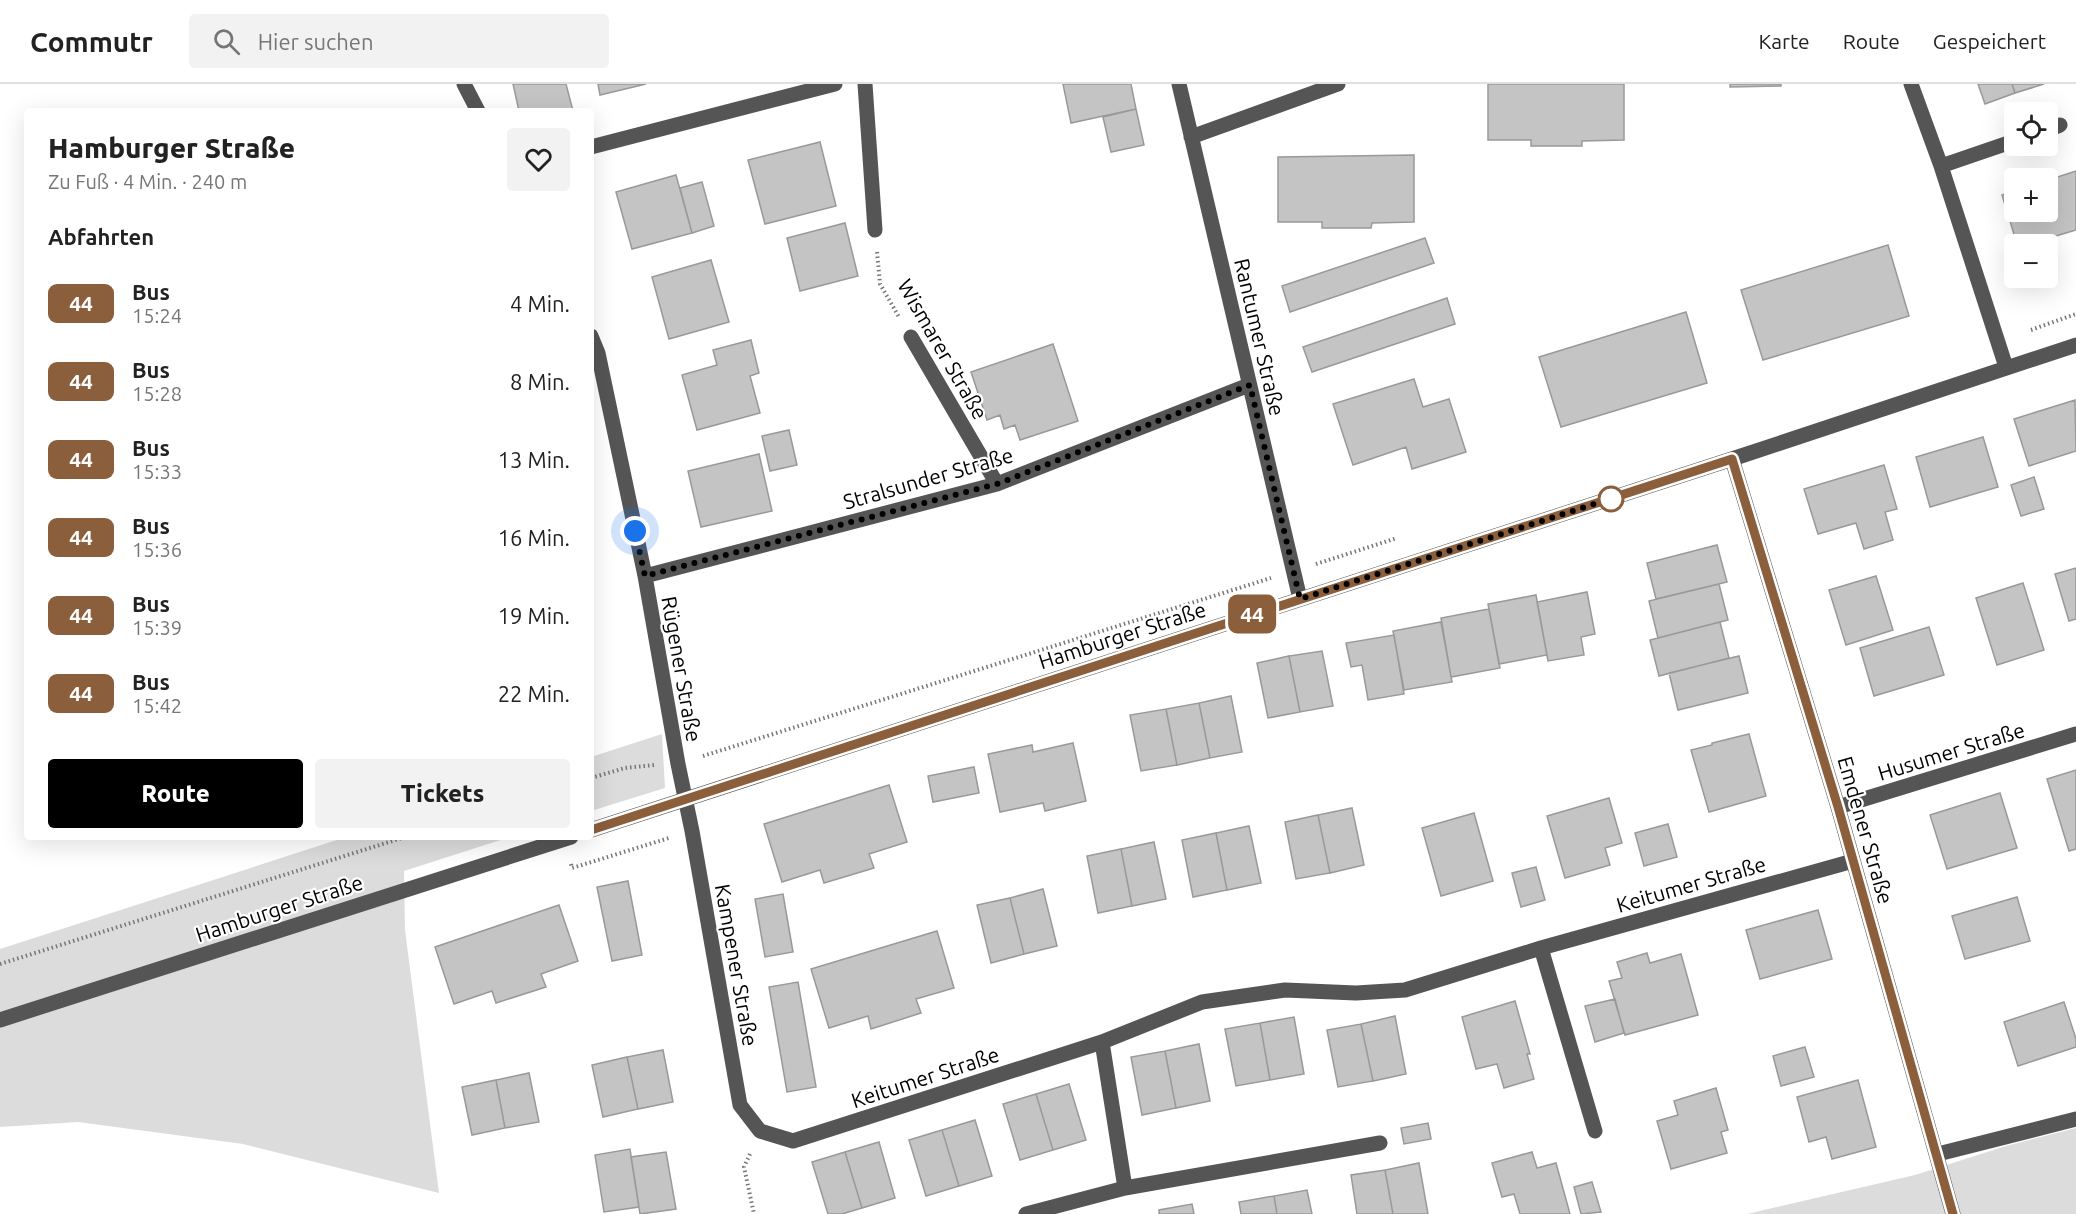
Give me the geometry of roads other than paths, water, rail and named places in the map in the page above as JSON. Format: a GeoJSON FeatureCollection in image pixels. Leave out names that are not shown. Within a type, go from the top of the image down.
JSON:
{"type":"FeatureCollection","features":[{"type":"Feature","properties":{"kind":"street"},"geometry":{"type":"LineString","coordinates":[[464,84],[476,108]]}},
{"type":"Feature","properties":{"kind":"street"},"geometry":{"type":"LineString","coordinates":[[594,146],[835,84]]}},
{"type":"Feature","properties":{"kind":"street"},"geometry":{"type":"LineString","coordinates":[[865,84],[875,230]]}},
{"type":"Feature","properties":{"kind":"street","name":"Rantumer Straße"},"geometry":{"type":"LineString","coordinates":[[1179,84],[1300,599]]}},
{"type":"Feature","properties":{"kind":"street"},"geometry":{"type":"LineString","coordinates":[[1191,137],[1338,84]]}},
{"type":"Feature","properties":{"kind":"street"},"geometry":{"type":"LineString","coordinates":[[1911,84],[1941,166],[2006,367]]}},
{"type":"Feature","properties":{"kind":"street"},"geometry":{"type":"LineString","coordinates":[[1941,166],[2004,144]]}},
{"type":"Feature","properties":{"kind":"street","name":"Wismarer Straße"},"geometry":{"type":"LineString","coordinates":[[911,337],[997,484]]}},
{"type":"Feature","properties":{"kind":"street","name":"Rügener Straße"},"geometry":{"type":"LineString","coordinates":[[594,344],[645,576],[678,764],[687,799]]}},
{"type":"Feature","properties":{"kind":"street","name":"Hamburger Straße"},"geometry":{"type":"LineString","coordinates":[[594,829],[2076,345]]}},
{"type":"Feature","properties":{"kind":"street","name":"Stralsunder Straße"},"geometry":{"type":"LineString","coordinates":[[645,576],[997,484],[1250,385]]}},
{"type":"Feature","properties":{"kind":"street","name":"Emdener Straße"},"geometry":{"type":"LineString","coordinates":[[1732,459],[1838,807],[1938,1154],[1953,1214]]}},
{"type":"Feature","properties":{"kind":"street","name":"Husumer Straße"},"geometry":{"type":"LineString","coordinates":[[1838,807],[2076,734]]}},
{"type":"Feature","properties":{"kind":"street","name":"Kampener Straße"},"geometry":{"type":"LineString","coordinates":[[687,799],[740,1105],[760,1131]]}},
{"type":"Feature","properties":{"kind":"street","name":"Hamburger Straße"},"geometry":{"type":"LineString","coordinates":[[0,1020],[562,840]]}},
{"type":"Feature","properties":{"kind":"street","name":"Keitumer Straße"},"geometry":{"type":"LineString","coordinates":[[760,1131],[793,1141],[1102,1042],[1202,1002],[1285,990],[1356,993],[1405,990],[1541,948],[1853,861]]}},
{"type":"Feature","properties":{"kind":"street"},"geometry":{"type":"LineString","coordinates":[[1541,948],[1595,1131]]}},
{"type":"Feature","properties":{"kind":"street"},"geometry":{"type":"LineString","coordinates":[[1102,1042],[1125,1188]]}},
{"type":"Feature","properties":{"kind":"street"},"geometry":{"type":"LineString","coordinates":[[1938,1154],[2076,1119]]}},
{"type":"Feature","properties":{"kind":"street"},"geometry":{"type":"LineString","coordinates":[[1026,1214],[1125,1188],[1380,1143]]}}]}
